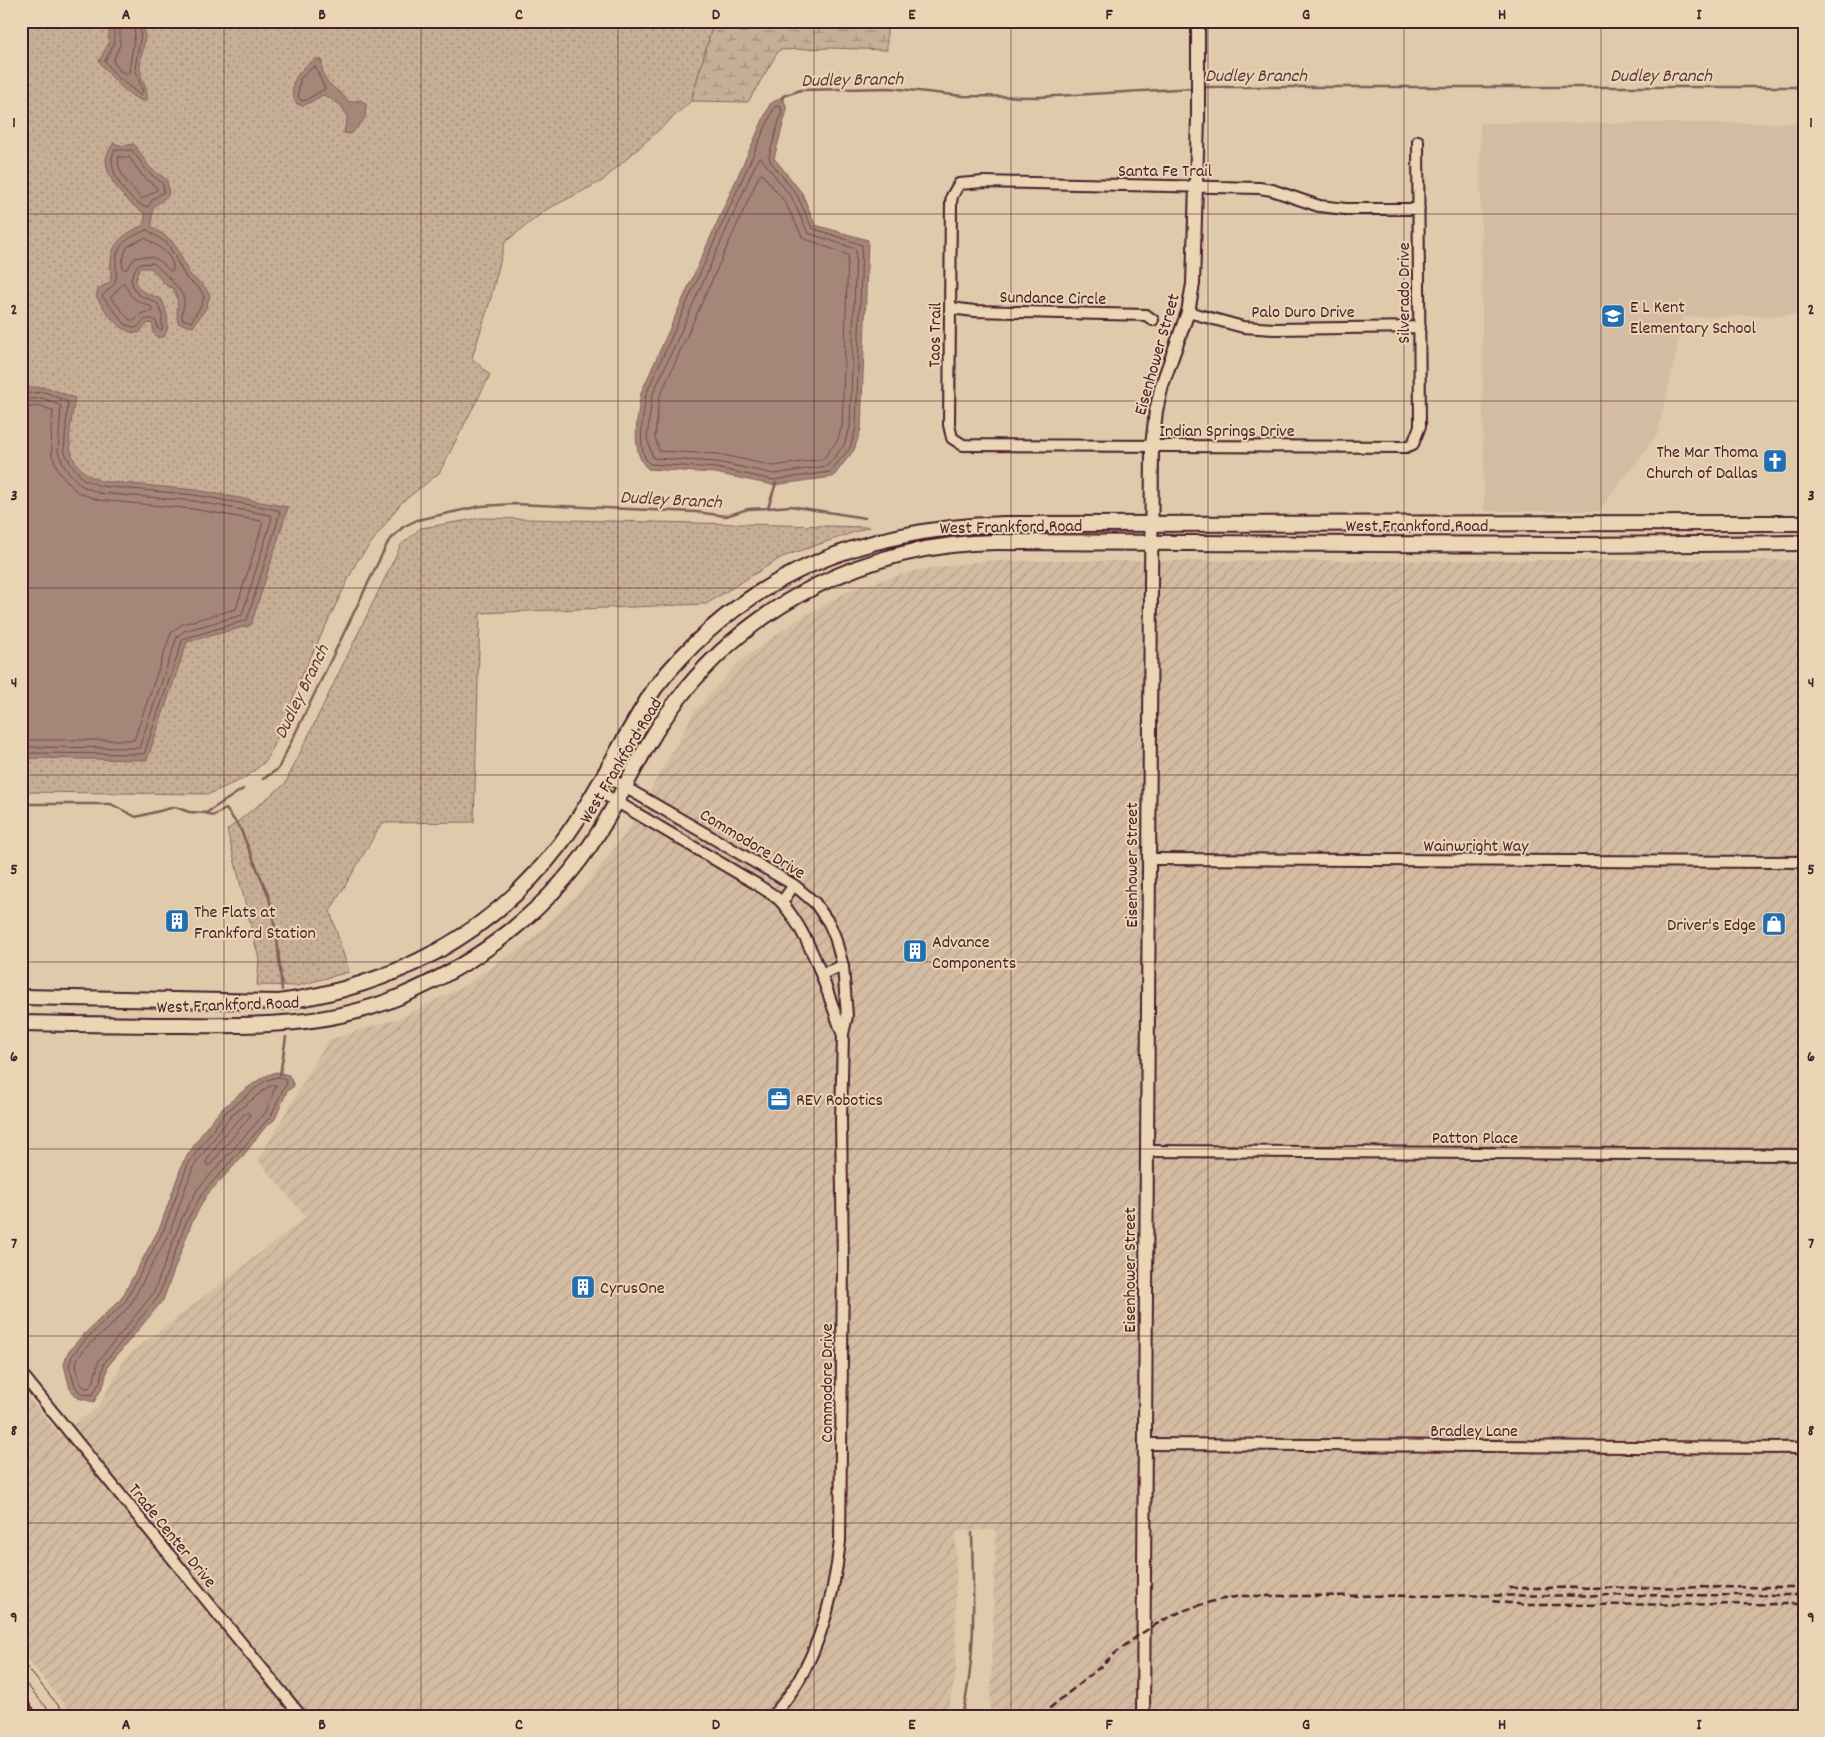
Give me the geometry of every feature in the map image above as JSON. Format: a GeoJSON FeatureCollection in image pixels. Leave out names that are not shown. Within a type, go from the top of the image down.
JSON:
{"type":"FeatureCollection","features":[{"type":"Feature","properties":{"kind":"main road","name":"West Frankford Road"},"geometry":{"type":"LineString","coordinates":[[21,997],[279,1002],[320,996],[370,983],[429,957],[479,925],[527,884],[561,843],[604,775],[635,719],[668,672],[714,625],[762,588],[790,573],[834,555],[908,533],[966,525],[1151,523],[1804,523]]}},
{"type":"Feature","properties":{"kind":"main road","name":"West Frankford Road"},"geometry":{"type":"LineString","coordinates":[[21,1023],[263,1025],[321,1019],[375,1006],[431,982],[461,966],[488,949],[529,915],[576,864],[598,834],[624,786],[674,705],[720,652],[781,605],[810,588],[871,562],[927,547],[971,542],[1804,543]]}},
{"type":"Feature","properties":{"kind":"street","name":"Eisenhower Street"},"geometry":{"type":"LineString","coordinates":[[1143,1716],[1152,446],[1156,411],[1162,385],[1188,312],[1196,256],[1198,21]]}},
{"type":"Feature","properties":{"kind":"street","name":"Silverado Drive"},"geometry":{"type":"LineString","coordinates":[[1413,444],[1420,426],[1418,140]]}},
{"type":"Feature","properties":{"kind":"street","name":"Santa Fe Trail"},"geometry":{"type":"LineString","coordinates":[[951,234],[952,196],[960,184],[983,182],[1150,187],[1197,185],[1272,190],[1319,206],[1346,209],[1419,209]]}},
{"type":"Feature","properties":{"kind":"street","name":"Taos Trail"},"geometry":{"type":"LineString","coordinates":[[951,234],[949,425],[952,438]]}},
{"type":"Feature","properties":{"kind":"street","name":"Sundance Circle"},"geometry":{"type":"LineString","coordinates":[[951,308],[974,311],[1146,315],[1153,320]]}},
{"type":"Feature","properties":{"kind":"street","name":"Palo Duro Drive"},"geometry":{"type":"LineString","coordinates":[[1188,312],[1243,328],[1420,327]]}},
{"type":"Feature","properties":{"kind":"street","name":"Indian Springs Drive"},"geometry":{"type":"LineString","coordinates":[[952,438],[963,445],[1406,447],[1413,444]]}},
{"type":"Feature","properties":{"kind":"street","name":"Commodore Drive"},"geometry":{"type":"LineString","coordinates":[[604,775],[794,885],[814,904],[829,923],[843,966],[847,1016],[842,1034],[843,1273],[840,1546],[837,1569],[826,1617],[797,1682],[772,1716]]}},
{"type":"Feature","properties":{"kind":"street","name":"Commodore Drive"},"geometry":{"type":"LineString","coordinates":[[595,790],[758,885],[782,902],[797,923],[821,974],[842,1034]]}},
{"type":"Feature","properties":{"kind":"street","name":"Wainwright Way"},"geometry":{"type":"LineString","coordinates":[[1149,859],[1804,862]]}},
{"type":"Feature","properties":{"kind":"street"},"geometry":{"type":"LineString","coordinates":[[782,902],[794,885]]}},
{"type":"Feature","properties":{"kind":"street"},"geometry":{"type":"LineString","coordinates":[[821,974],[843,966]]}},
{"type":"Feature","properties":{"kind":"street","name":"Patton Place"},"geometry":{"type":"LineString","coordinates":[[1147,1151],[1804,1155]]}},
{"type":"Feature","properties":{"kind":"street","name":"Trade Center Drive"},"geometry":{"type":"LineString","coordinates":[[21,1373],[301,1716]]}},
{"type":"Feature","properties":{"kind":"street","name":"Bradley Lane"},"geometry":{"type":"LineString","coordinates":[[1145,1444],[1804,1448]]}},
{"type":"Feature","properties":{"kind":"shaded area","name":"E L Kent Elementary School"},"geometry":{"type":"Polygon","coordinates":[[[1480,123],[1804,123],[1804,315],[1684,317],[1658,433],[1599,511],[1484,511],[1480,123]]]}},
{"type":"Feature","properties":{"kind":"shaded area"},"geometry":{"type":"Polygon","coordinates":[[[1804,560],[1804,1716],[990,1716],[996,1530],[956,1531],[956,1671],[947,1716],[74,1716],[21,1651],[21,1389],[60,1435],[98,1407],[126,1357],[306,1217],[258,1160],[328,1040],[402,1017],[464,986],[529,942],[585,886],[627,832],[695,711],[739,662],[796,621],[852,589],[918,570],[983,561],[1804,560]]]}},
{"type":"Feature","properties":{"kind":"green space"},"geometry":{"type":"Polygon","coordinates":[[[21,21],[714,21],[691,101],[602,181],[546,210],[505,242],[490,301],[472,358],[490,375],[439,473],[401,503],[356,563],[301,677],[282,727],[266,761],[245,778],[209,794],[21,792],[21,21]]]}},
{"type":"Feature","properties":{"kind":"green space"},"geometry":{"type":"Polygon","coordinates":[[[714,21],[887,21],[887,50],[830,48],[779,50],[748,102],[691,101],[714,21]]]}},
{"type":"Feature","properties":{"kind":"green space"},"geometry":{"type":"Polygon","coordinates":[[[481,518],[869,527],[782,557],[706,604],[480,613],[474,822],[382,823],[330,911],[349,972],[297,986],[257,985],[259,959],[227,830],[285,784],[401,545],[421,528],[481,518]]]}},
{"type":"Feature","properties":{"kind":"water"},"geometry":{"type":"Polygon","coordinates":[[[109,21],[143,21],[145,39],[140,67],[147,92],[147,101],[141,100],[128,92],[108,73],[99,61],[109,43],[109,21]]]}},
{"type":"Feature","properties":{"kind":"water"},"geometry":{"type":"Polygon","coordinates":[[[315,59],[321,60],[326,80],[349,102],[361,100],[366,104],[365,118],[351,134],[344,133],[347,119],[346,113],[331,98],[323,95],[303,106],[297,104],[292,90],[293,84],[299,73],[315,59]]]}},
{"type":"Feature","properties":{"kind":"water"},"geometry":{"type":"Polygon","coordinates":[[[783,96],[787,110],[774,158],[802,193],[815,225],[868,240],[861,429],[854,450],[833,477],[773,485],[715,473],[648,469],[638,453],[637,444],[636,433],[641,393],[770,104],[783,96]]]}},
{"type":"Feature","properties":{"kind":"water"},"geometry":{"type":"Polygon","coordinates":[[[114,143],[122,146],[134,144],[150,168],[167,180],[169,194],[154,206],[152,227],[171,240],[190,275],[204,286],[210,295],[206,308],[193,327],[178,323],[177,298],[173,288],[167,286],[151,268],[140,268],[136,282],[137,286],[140,290],[162,300],[164,305],[168,323],[164,337],[157,337],[153,332],[153,324],[148,323],[139,333],[119,326],[96,296],[98,289],[110,282],[112,254],[117,243],[126,234],[144,225],[145,213],[125,198],[114,184],[107,169],[107,156],[114,143]]]}},
{"type":"Feature","properties":{"kind":"water"},"geometry":{"type":"Polygon","coordinates":[[[32,387],[46,387],[75,398],[70,436],[70,447],[73,457],[78,466],[87,474],[100,481],[196,490],[288,507],[251,625],[187,642],[147,760],[21,758],[21,390],[32,387]]]}},
{"type":"Feature","properties":{"kind":"water"},"geometry":{"type":"Polygon","coordinates":[[[276,1072],[289,1075],[294,1086],[287,1091],[275,1119],[263,1130],[243,1156],[206,1196],[192,1222],[163,1300],[108,1366],[104,1384],[94,1402],[78,1398],[70,1389],[64,1365],[67,1354],[80,1338],[121,1299],[160,1227],[183,1162],[207,1126],[222,1109],[263,1077],[276,1072]]]}},
{"type":"Feature","properties":{"kind":"waterway","name":"Dudley Branch"},"geometry":{"type":"LineString","coordinates":[[1203,87],[1804,87]]}},
{"type":"Feature","properties":{"kind":"waterway","name":"Dudley Branch"},"geometry":{"type":"LineString","coordinates":[[782,99],[783,96],[801,90],[890,88],[963,96],[1038,97],[1195,88]]}},
{"type":"Feature","properties":{"kind":"waterway","name":"Dudley Branch"},"geometry":{"type":"LineString","coordinates":[[263,779],[278,769],[388,542],[403,527],[417,520],[481,506],[515,504],[696,512],[726,516],[748,509],[768,508],[776,483]]}},
{"type":"Feature","properties":{"kind":"waterway"},"geometry":{"type":"LineString","coordinates":[[768,508],[790,506],[865,518]]}},
{"type":"Feature","properties":{"kind":"waterway","name":"Dudley Branch"},"geometry":{"type":"LineString","coordinates":[[21,804],[111,804],[136,817],[175,807],[189,812],[206,813],[243,789]]}},
{"type":"Feature","properties":{"kind":"waterway"},"geometry":{"type":"LineString","coordinates":[[206,813],[212,816],[226,809],[240,828],[269,897],[277,938],[282,990]]}},
{"type":"Feature","properties":{"kind":"waterway"},"geometry":{"type":"LineString","coordinates":[[280,1075],[286,1037]]}},
{"type":"Feature","properties":{"kind":"waterway"},"geometry":{"type":"LineString","coordinates":[[962,1716],[967,1693],[972,1648],[972,1533]]}},
{"type":"Feature","properties":{"kind":"tram line"},"geometry":{"type":"LineString","coordinates":[[21,1660],[67,1716]]}},
{"type":"Feature","properties":{"kind":"tram line"},"geometry":{"type":"LineString","coordinates":[[21,1678],[54,1716]]}},
{"type":"Feature","properties":{"kind":"railway"},"geometry":{"type":"LineString","coordinates":[[1509,1588],[1804,1587]]}},
{"type":"Feature","properties":{"kind":"railway"},"geometry":{"type":"LineString","coordinates":[[1104,1663],[1151,1627],[1167,1618],[1202,1604],[1241,1596],[1804,1595]]}},
{"type":"Feature","properties":{"kind":"railway"},"geometry":{"type":"LineString","coordinates":[[1492,1601],[1526,1605],[1804,1604]]}},
{"type":"Feature","properties":{"kind":"railway"},"geometry":{"type":"LineString","coordinates":[[1040,1716],[1110,1659]]}},
{"type":"Feature","properties":{"kind":"railway"},"geometry":{"type":"LineString","coordinates":[[21,1694],[39,1716]]}},
{"type":"Feature","properties":{"kind":"place","name":"E L Kent Elementary School"},"geometry":{"type":"Point","coordinates":[1613,316]}},
{"type":"Feature","properties":{"kind":"place","name":"The Mar Thoma Church of Dallas"},"geometry":{"type":"Point","coordinates":[1775,461]}},
{"type":"Feature","properties":{"kind":"place","name":"The Flats at Frankford Station"},"geometry":{"type":"Point","coordinates":[177,921]}},
{"type":"Feature","properties":{"kind":"place","name":"Driver's Edge"},"geometry":{"type":"Point","coordinates":[1774,924]}},
{"type":"Feature","properties":{"kind":"place","name":"Advance Components"},"geometry":{"type":"Point","coordinates":[915,951]}},
{"type":"Feature","properties":{"kind":"place","name":"REV Robotics"},"geometry":{"type":"Point","coordinates":[779,1099]}},
{"type":"Feature","properties":{"kind":"place","name":"CyrusOne"},"geometry":{"type":"Point","coordinates":[583,1287]}}]}
